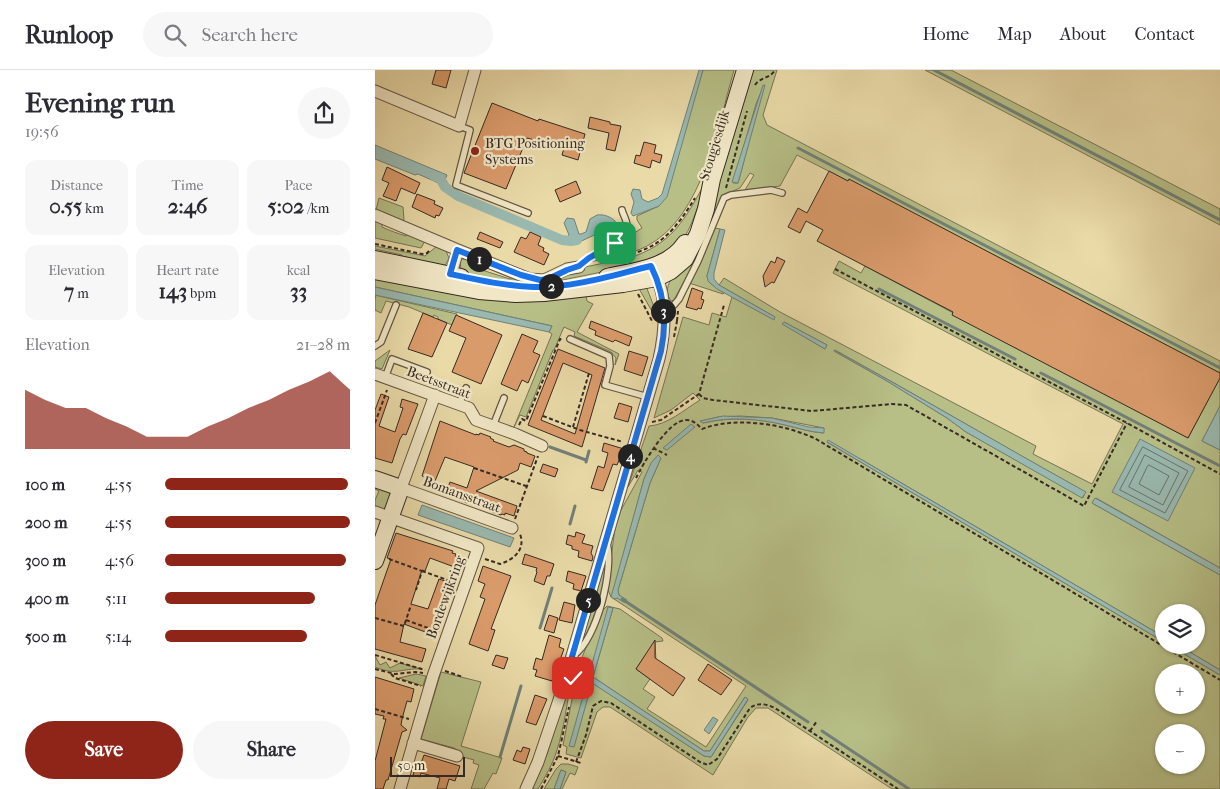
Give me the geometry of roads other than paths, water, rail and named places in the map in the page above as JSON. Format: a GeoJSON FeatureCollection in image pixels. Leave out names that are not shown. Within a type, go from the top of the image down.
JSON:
{"type":"FeatureCollection","features":[{"type":"Feature","properties":{"kind":"main road","name":"Stougjesdijk"},"geometry":{"type":"LineString","coordinates":[[654,272],[679,265],[691,250],[706,208],[712,179],[745,70]]}},
{"type":"Feature","properties":{"kind":"main road"},"geometry":{"type":"LineString","coordinates":[[375,259],[489,292],[523,294],[623,284],[654,272]]}},
{"type":"Feature","properties":{"kind":"main road"},"geometry":{"type":"LineString","coordinates":[[375,271],[449,280]]}},
{"type":"Feature","properties":{"kind":"main road"},"geometry":{"type":"LineString","coordinates":[[375,479],[401,488],[376,558]]}},
{"type":"Feature","properties":{"kind":"street"},"geometry":{"type":"LineString","coordinates":[[375,91],[459,126],[475,70]]}},
{"type":"Feature","properties":{"kind":"street"},"geometry":{"type":"LineString","coordinates":[[375,215],[457,250],[535,280],[548,279],[579,266]]}},
{"type":"Feature","properties":{"kind":"street"},"geometry":{"type":"LineString","coordinates":[[449,280],[457,250]]}},
{"type":"Feature","properties":{"kind":"street"},"geometry":{"type":"LineString","coordinates":[[525,789],[542,753],[572,656],[648,397],[663,338],[663,308],[654,272]]}},
{"type":"Feature","properties":{"kind":"street","name":"Beetsstraat"},"geometry":{"type":"LineString","coordinates":[[384,377],[469,408],[475,420],[515,434],[541,446]]}},
{"type":"Feature","properties":{"kind":"street"},"geometry":{"type":"LineString","coordinates":[[401,488],[435,395]]}},
{"type":"Feature","properties":{"kind":"street","name":"Bomansstraat"},"geometry":{"type":"LineString","coordinates":[[401,488],[512,528]]}},
{"type":"Feature","properties":{"kind":"street"},"geometry":{"type":"LineString","coordinates":[[375,512],[391,518]]}},
{"type":"Feature","properties":{"kind":"street","name":"Bordewijkring"},"geometry":{"type":"LineString","coordinates":[[391,518],[478,548],[434,672],[399,789]]}},
{"type":"Feature","properties":{"kind":"street"},"geometry":{"type":"LineString","coordinates":[[413,743],[457,756]]}},
{"type":"Feature","properties":{"kind":"lane"},"geometry":{"type":"LineString","coordinates":[[459,126],[470,130],[456,186],[528,213]]}},
{"type":"Feature","properties":{"kind":"lane"},"geometry":{"type":"LineString","coordinates":[[663,308],[674,305],[679,299],[703,249],[722,200],[726,196],[773,190],[782,193]]}},
{"type":"Feature","properties":{"kind":"lane"},"geometry":{"type":"LineString","coordinates":[[579,266],[624,235],[627,225],[622,210]]}},
{"type":"Feature","properties":{"kind":"lane"},"geometry":{"type":"LineString","coordinates":[[375,346],[381,342],[396,305]]}},
{"type":"Feature","properties":{"kind":"lane"},"geometry":{"type":"LineString","coordinates":[[570,339],[609,356],[610,366],[605,385],[648,397]]}},
{"type":"Feature","properties":{"kind":"lane"},"geometry":{"type":"LineString","coordinates":[[384,377],[392,359],[427,372]]}},
{"type":"Feature","properties":{"kind":"lane"},"geometry":{"type":"LineString","coordinates":[[459,404],[466,388]]}},
{"type":"Feature","properties":{"kind":"lane"},"geometry":{"type":"LineString","coordinates":[[493,426],[505,398]]}},
{"type":"Feature","properties":{"kind":"water"},"geometry":{"type":"Polygon","coordinates":[[[699,70],[703,70],[667,197],[659,206],[633,216],[631,213],[634,202],[631,194],[633,189],[640,190],[642,199],[648,202],[662,194],[699,70]]]}},
{"type":"Feature","properties":{"kind":"water"},"geometry":{"type":"Polygon","coordinates":[[[763,85],[765,85],[738,183],[732,182],[763,85]]]}},
{"type":"Feature","properties":{"kind":"water"},"geometry":{"type":"Polygon","coordinates":[[[375,145],[447,175],[443,185],[375,159],[375,145]]]}},
{"type":"Feature","properties":{"kind":"water"},"geometry":{"type":"Polygon","coordinates":[[[597,215],[609,217],[615,221],[616,225],[575,244],[571,245],[564,242],[569,235],[564,223],[567,218],[574,219],[579,234],[581,234],[586,232],[590,219],[597,215]]]}},
{"type":"Feature","properties":{"kind":"water"},"geometry":{"type":"Polygon","coordinates":[[[720,229],[725,230],[714,279],[719,285],[775,317],[774,320],[717,289],[708,281],[707,276],[720,229]]]}},
{"type":"Feature","properties":{"kind":"water"},"geometry":{"type":"Polygon","coordinates":[[[375,287],[552,326],[549,332],[375,295],[375,287]]]}},
{"type":"Feature","properties":{"kind":"water"},"geometry":{"type":"Polygon","coordinates":[[[784,322],[827,345],[825,349],[782,324],[784,322]]]}},
{"type":"Feature","properties":{"kind":"water"},"geometry":{"type":"Polygon","coordinates":[[[834,350],[1086,492],[1082,498],[966,432],[947,418],[834,350]]]}},
{"type":"Feature","properties":{"kind":"water"},"geometry":{"type":"Polygon","coordinates":[[[1220,406],[1220,450],[1202,441],[1220,406]]]}},
{"type":"Feature","properties":{"kind":"water"},"geometry":{"type":"Polygon","coordinates":[[[723,416],[772,418],[809,427],[824,428],[824,433],[755,420],[734,419],[703,423],[700,421],[723,416]]]}},
{"type":"Feature","properties":{"kind":"water"},"geometry":{"type":"Polygon","coordinates":[[[691,424],[695,427],[667,450],[663,448],[691,424]]]}},
{"type":"Feature","properties":{"kind":"water"},"geometry":{"type":"Polygon","coordinates":[[[1140,439],[1195,468],[1168,521],[1112,492],[1140,439]]]}},
{"type":"Feature","properties":{"kind":"water"},"geometry":{"type":"Polygon","coordinates":[[[828,440],[1155,632],[1155,637],[827,442],[828,440]]]}},
{"type":"Feature","properties":{"kind":"water"},"geometry":{"type":"Polygon","coordinates":[[[658,455],[661,458],[650,483],[618,590],[619,595],[627,600],[625,603],[611,597],[644,479],[651,463],[658,455]]]}},
{"type":"Feature","properties":{"kind":"water"},"geometry":{"type":"Polygon","coordinates":[[[1095,498],[1220,568],[1220,575],[1092,503],[1095,498]]]}},
{"type":"Feature","properties":{"kind":"water"},"geometry":{"type":"Polygon","coordinates":[[[422,505],[514,538],[510,547],[418,515],[422,505]]]}},
{"type":"Feature","properties":{"kind":"water"},"geometry":{"type":"Polygon","coordinates":[[[608,607],[613,608],[593,677],[704,751],[710,751],[745,697],[748,699],[711,757],[704,756],[592,683],[574,747],[569,746],[608,607]]]}},
{"type":"Feature","properties":{"kind":"water"},"geometry":{"type":"Polygon","coordinates":[[[1184,654],[1193,654],[1220,670],[1220,675],[1205,666],[1205,664],[1201,664],[1184,654]]]}},
{"type":"Feature","properties":{"kind":"water"},"geometry":{"type":"Polygon","coordinates":[[[713,717],[718,720],[709,734],[704,730],[713,717]]]}},
{"type":"Feature","properties":{"kind":"water"},"geometry":{"type":"Polygon","coordinates":[[[561,770],[566,772],[560,789],[554,789],[561,770]]]}},
{"type":"Feature","properties":{"kind":"waterway"},"geometry":{"type":"LineString","coordinates":[[934,70],[1220,220]]}},
{"type":"Feature","properties":{"kind":"waterway"},"geometry":{"type":"LineString","coordinates":[[798,148],[1220,368]]}},
{"type":"Feature","properties":{"kind":"waterway"},"geometry":{"type":"LineString","coordinates":[[434,176],[440,178],[445,187],[458,196],[562,240],[577,240]]}},
{"type":"Feature","properties":{"kind":"waterway"},"geometry":{"type":"LineString","coordinates":[[879,289],[1015,359]]}},
{"type":"Feature","properties":{"kind":"waterway"},"geometry":{"type":"LineString","coordinates":[[1041,373],[1220,466]]}},
{"type":"Feature","properties":{"kind":"waterway"},"geometry":{"type":"LineString","coordinates":[[550,447],[586,460]]}},
{"type":"Feature","properties":{"kind":"waterway"},"geometry":{"type":"LineString","coordinates":[[586,462],[589,451]]}},
{"type":"Feature","properties":{"kind":"waterway"},"geometry":{"type":"LineString","coordinates":[[570,524],[575,506]]}},
{"type":"Feature","properties":{"kind":"waterway"},"geometry":{"type":"LineString","coordinates":[[540,628],[552,588]]}},
{"type":"Feature","properties":{"kind":"waterway"},"geometry":{"type":"LineString","coordinates":[[622,599],[808,722]]}},
{"type":"Feature","properties":{"kind":"waterway"},"geometry":{"type":"LineString","coordinates":[[500,757],[521,686]]}},
{"type":"Feature","properties":{"kind":"waterway"},"geometry":{"type":"LineString","coordinates":[[822,731],[909,789]]}},
{"type":"Feature","properties":{"kind":"place","name":"BTG Positioning Systems"},"geometry":{"type":"Point","coordinates":[475,151]}}]}
